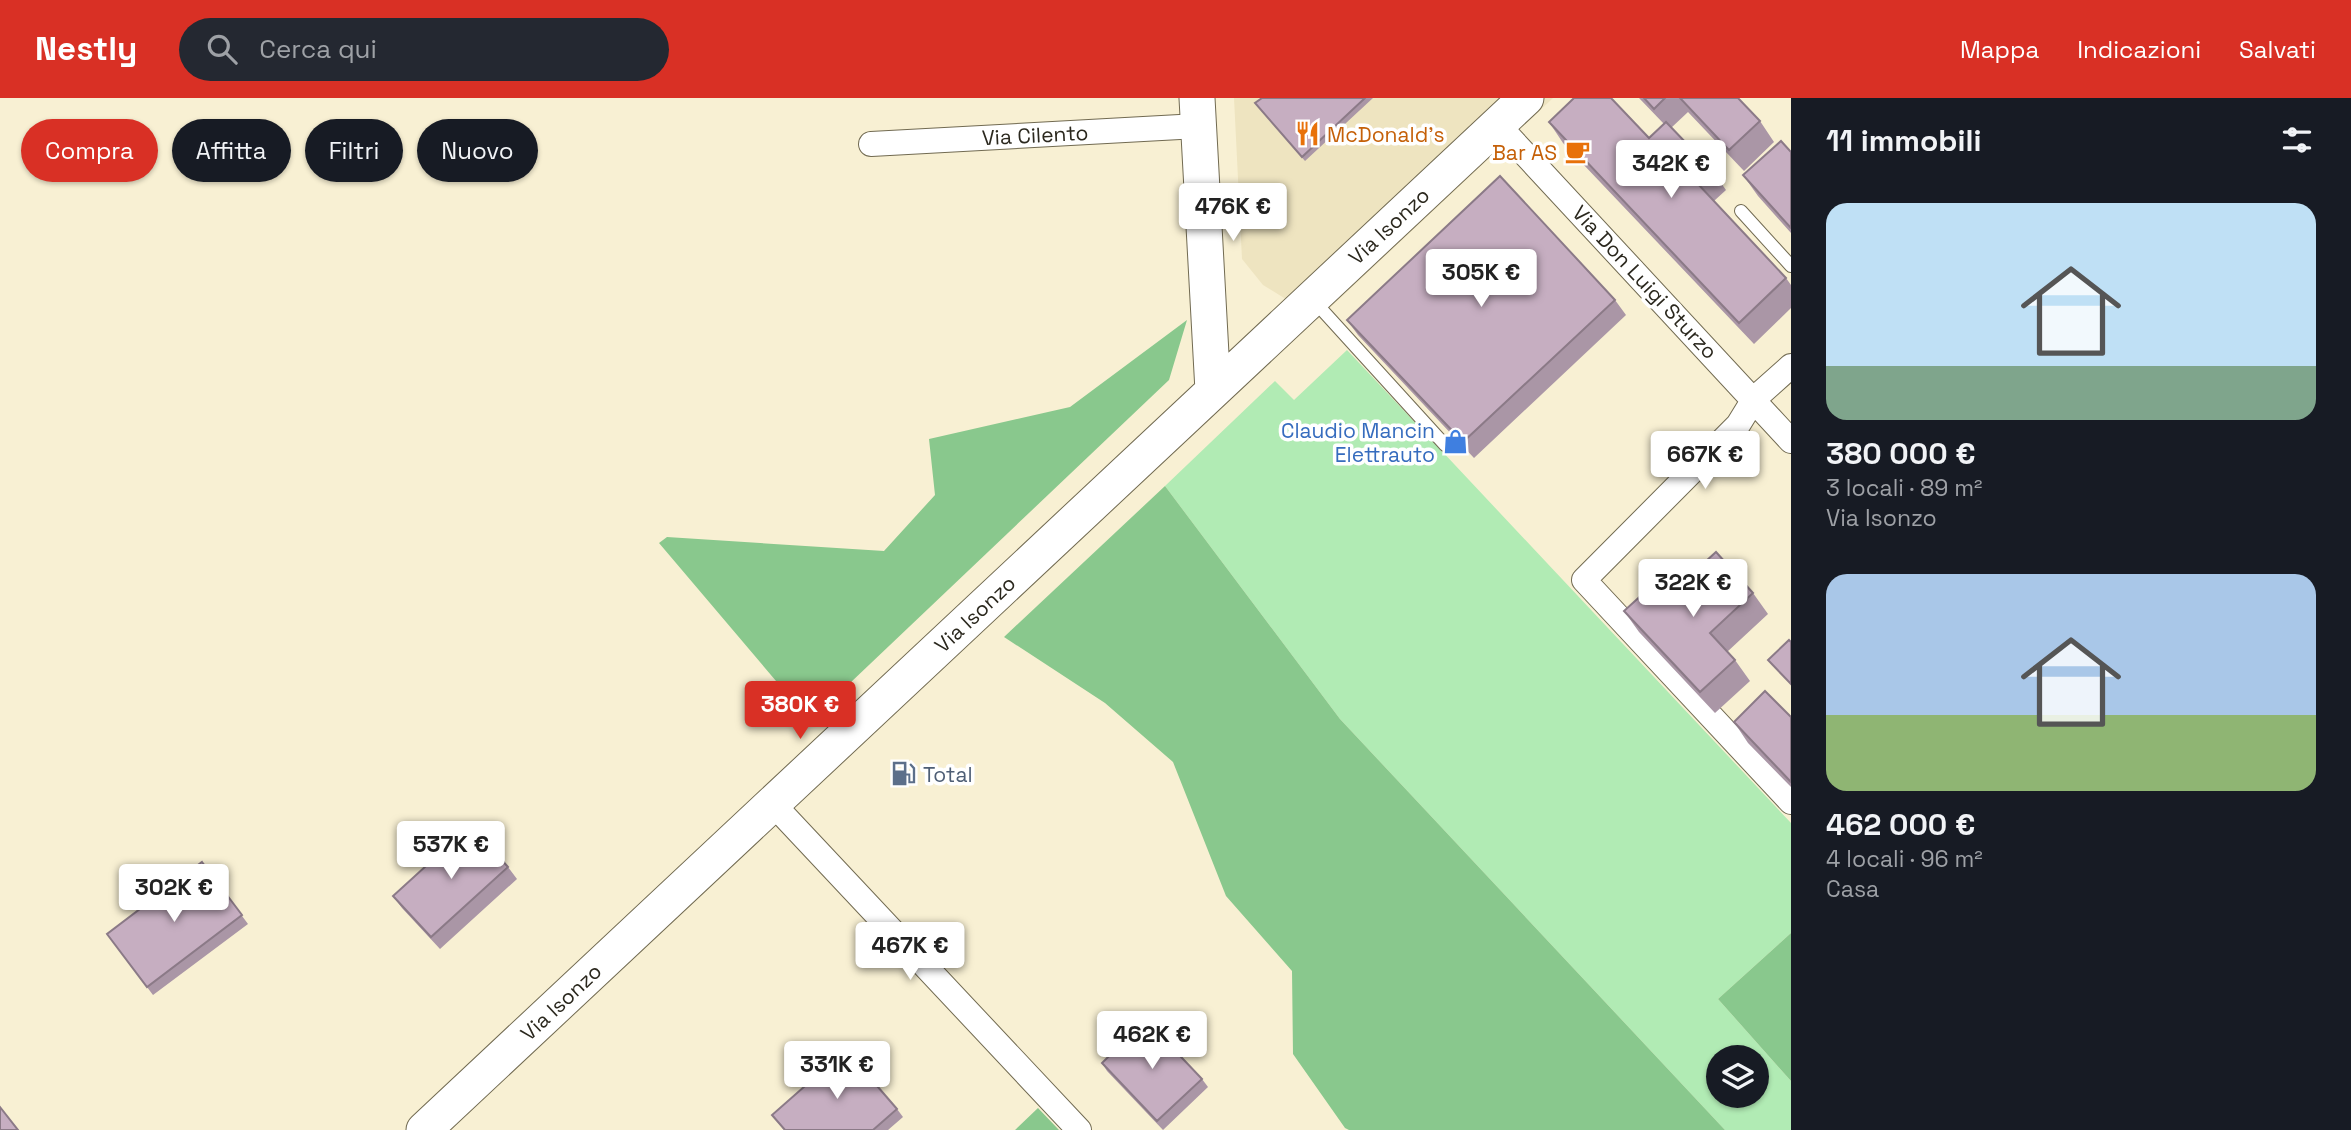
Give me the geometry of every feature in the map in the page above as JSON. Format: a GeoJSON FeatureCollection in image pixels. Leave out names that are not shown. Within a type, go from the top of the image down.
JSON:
{"type":"FeatureCollection","features":[{"type":"Feature","properties":{"kind":"main road","name":"Via Isonzo"},"geometry":{"type":"LineString","coordinates":[[424,1130],[1526,98]]}},
{"type":"Feature","properties":{"kind":"main road"},"geometry":{"type":"LineString","coordinates":[[1198,112],[1213,391]]}},
{"type":"Feature","properties":{"kind":"street","name":"Via Cilento"},"geometry":{"type":"LineString","coordinates":[[871,144],[1198,112]]}},
{"type":"Feature","properties":{"kind":"street","name":"Via Don Luigi Sturzo"},"geometry":{"type":"LineString","coordinates":[[1498,125],[1791,441]]}},
{"type":"Feature","properties":{"kind":"street"},"geometry":{"type":"LineString","coordinates":[[1791,366],[1754,399],[1738,425],[1584,579],[1791,802]]}},
{"type":"Feature","properties":{"kind":"street"},"geometry":{"type":"LineString","coordinates":[[773,804],[1079,1130]]}},
{"type":"Feature","properties":{"kind":"lane"},"geometry":{"type":"LineString","coordinates":[[1741,211],[1791,266]]}},
{"type":"Feature","properties":{"kind":"lane"},"geometry":{"type":"LineString","coordinates":[[1312,298],[1445,445]]}},
{"type":"Feature","properties":{"kind":"shaded area"},"geometry":{"type":"Polygon","coordinates":[[[1234,98],[1553,98],[1318,319],[1263,285],[1242,259],[1234,98]]]}},
{"type":"Feature","properties":{"kind":"green space"},"geometry":{"type":"Polygon","coordinates":[[[1187,320],[1169,380],[810,721],[659,543],[667,537],[884,551],[935,495],[929,439],[1070,407],[1187,320]]]}},
{"type":"Feature","properties":{"kind":"green space"},"geometry":{"type":"Polygon","coordinates":[[[1347,350],[1791,823],[1791,933],[1718,999],[1759,1045],[1706,1045],[1706,1108],[1769,1108],[1769,1056],[1791,1081],[1791,1130],[1725,1130],[1340,719],[1165,486],[1275,381],[1294,400],[1347,350]]]}},
{"type":"Feature","properties":{"kind":"green space"},"geometry":{"type":"Polygon","coordinates":[[[1165,486],[1340,719],[1725,1130],[1345,1128],[1293,1054],[1292,971],[1226,896],[1173,762],[1105,703],[1004,637],[1165,486]]]}},
{"type":"Feature","properties":{"kind":"green space"},"geometry":{"type":"Polygon","coordinates":[[[1791,933],[1791,1081],[1769,1056],[1769,1045],[1759,1045],[1718,999],[1791,933]]]}},
{"type":"Feature","properties":{"kind":"green space"},"geometry":{"type":"Polygon","coordinates":[[[1038,1108],[1059,1130],[1015,1130],[1038,1108]]]}},
{"type":"Feature","properties":{"kind":"building","name":"McDonald's"},"geometry":{"type":"Polygon","coordinates":[[[1262,98],[1365,98],[1302,157],[1255,103],[1262,98]]]}},
{"type":"Feature","properties":{"kind":"building"},"geometry":{"type":"Polygon","coordinates":[[[1574,98],[1611,98],[1649,138],[1666,122],[1711,169],[1697,183],[1786,278],[1739,323],[1549,122],[1574,98]]]}},
{"type":"Feature","properties":{"kind":"building"},"geometry":{"type":"Polygon","coordinates":[[[1644,98],[1665,98],[1654,109],[1644,98]]]}},
{"type":"Feature","properties":{"kind":"building"},"geometry":{"type":"Polygon","coordinates":[[[1680,98],[1738,98],[1760,121],[1729,150],[1680,98]]]}},
{"type":"Feature","properties":{"kind":"building"},"geometry":{"type":"Polygon","coordinates":[[[1781,141],[1791,152],[1791,228],[1743,175],[1781,141]]]}},
{"type":"Feature","properties":{"kind":"building"},"geometry":{"type":"Polygon","coordinates":[[[1500,176],[1615,300],[1463,442],[1347,320],[1500,176]]]}},
{"type":"Feature","properties":{"kind":"building"},"geometry":{"type":"Polygon","coordinates":[[[1716,552],[1753,593],[1710,633],[1735,660],[1700,692],[1624,611],[1656,582],[1669,595],[1716,552]]]}},
{"type":"Feature","properties":{"kind":"building"},"geometry":{"type":"Polygon","coordinates":[[[1789,640],[1791,642],[1791,684],[1768,660],[1789,640]]]}},
{"type":"Feature","properties":{"kind":"building"},"geometry":{"type":"Polygon","coordinates":[[[1765,691],[1791,717],[1791,782],[1734,722],[1765,691]]]}},
{"type":"Feature","properties":{"kind":"building"},"geometry":{"type":"Polygon","coordinates":[[[471,825],[508,867],[431,937],[393,896],[471,825]]]}},
{"type":"Feature","properties":{"kind":"building"},"geometry":{"type":"Polygon","coordinates":[[[202,862],[242,915],[147,987],[107,934],[202,862]]]}},
{"type":"Feature","properties":{"kind":"building"},"geometry":{"type":"Polygon","coordinates":[[[1146,1020],[1202,1079],[1157,1121],[1102,1063],[1146,1020]]]}},
{"type":"Feature","properties":{"kind":"building"},"geometry":{"type":"Polygon","coordinates":[[[846,1050],[897,1109],[873,1130],[785,1130],[772,1115],[846,1050]]]}},
{"type":"Feature","properties":{"kind":"building"},"geometry":{"type":"Polygon","coordinates":[[[0,1107],[18,1130],[0,1130],[0,1107]]]}},
{"type":"Feature","properties":{"kind":"place","name":"McDonald's"},"geometry":{"type":"Point","coordinates":[1307,134]}},
{"type":"Feature","properties":{"kind":"place","name":"Bar AS"},"geometry":{"type":"Point","coordinates":[1577,152]}},
{"type":"Feature","properties":{"kind":"place","name":"Claudio Mancin Elettrauto"},"geometry":{"type":"Point","coordinates":[1455,442]}},
{"type":"Feature","properties":{"kind":"place","name":"Total"},"geometry":{"type":"Point","coordinates":[903,774]}}]}
